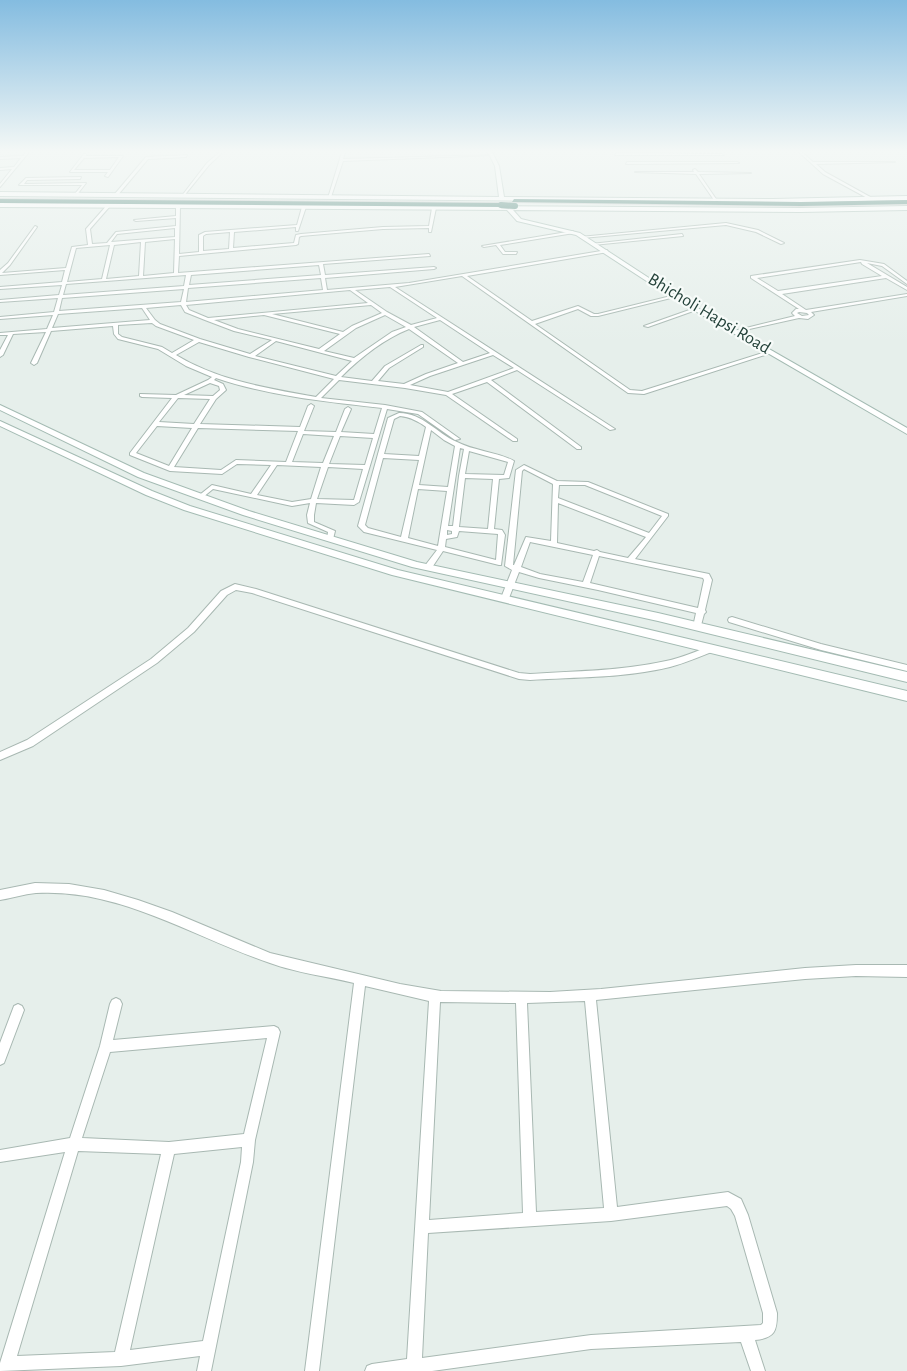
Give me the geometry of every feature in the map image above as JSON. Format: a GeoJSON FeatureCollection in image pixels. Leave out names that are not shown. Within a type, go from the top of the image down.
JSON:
{"type":"FeatureCollection","features":[{"type":"Feature","properties":{"kind":"street"},"geometry":{"type":"LineString","coordinates":[[90,245],[88,229],[99,216]]}},
{"type":"Feature","properties":{"kind":"street"},"geometry":{"type":"LineString","coordinates":[[177,255],[296,244],[301,216]]}},
{"type":"Feature","properties":{"kind":"street"},"geometry":{"type":"LineString","coordinates":[[297,236],[383,228],[430,230],[433,216]]}},
{"type":"Feature","properties":{"kind":"street","name":"Bhicholi Hapsi Road"},"geometry":{"type":"LineString","coordinates":[[515,216],[519,220],[573,232],[673,296],[907,432]]}},
{"type":"Feature","properties":{"kind":"street"},"geometry":{"type":"LineString","coordinates":[[136,220],[176,218],[176,274]]}},
{"type":"Feature","properties":{"kind":"street"},"geometry":{"type":"LineString","coordinates":[[582,237],[726,224],[757,231],[782,243]]}},
{"type":"Feature","properties":{"kind":"street"},"geometry":{"type":"LineString","coordinates":[[201,252],[203,234],[298,226]]}},
{"type":"Feature","properties":{"kind":"street"},"geometry":{"type":"LineString","coordinates":[[0,273],[35,227]]}},
{"type":"Feature","properties":{"kind":"street"},"geometry":{"type":"LineString","coordinates":[[104,280],[110,243],[116,233],[177,227]]}},
{"type":"Feature","properties":{"kind":"street"},"geometry":{"type":"LineString","coordinates":[[231,249],[232,231]]}},
{"type":"Feature","properties":{"kind":"street"},"geometry":{"type":"LineString","coordinates":[[484,246],[573,232]]}},
{"type":"Feature","properties":{"kind":"street"},"geometry":{"type":"LineString","coordinates":[[594,244],[682,235]]}},
{"type":"Feature","properties":{"kind":"street"},"geometry":{"type":"LineString","coordinates":[[34,363],[56,313],[74,247],[177,238]]}},
{"type":"Feature","properties":{"kind":"street"},"geometry":{"type":"LineString","coordinates":[[141,277],[143,241]]}},
{"type":"Feature","properties":{"kind":"street"},"geometry":{"type":"LineString","coordinates":[[497,244],[502,249],[501,251],[507,254]]}},
{"type":"Feature","properties":{"kind":"street"},"geometry":{"type":"LineString","coordinates":[[0,318],[391,286],[607,252]]}},
{"type":"Feature","properties":{"kind":"street"},"geometry":{"type":"LineString","coordinates":[[496,255],[516,253]]}},
{"type":"Feature","properties":{"kind":"street"},"geometry":{"type":"LineString","coordinates":[[0,288],[429,255]]}},
{"type":"Feature","properties":{"kind":"street"},"geometry":{"type":"LineString","coordinates":[[860,261],[907,289]]}},
{"type":"Feature","properties":{"kind":"street"},"geometry":{"type":"LineString","coordinates":[[736,332],[812,316],[753,277],[860,261],[883,265],[907,283]]}},
{"type":"Feature","properties":{"kind":"street"},"geometry":{"type":"LineString","coordinates":[[321,263],[325,291]]}},
{"type":"Feature","properties":{"kind":"street"},"geometry":{"type":"LineString","coordinates":[[0,301],[434,268]]}},
{"type":"Feature","properties":{"kind":"street"},"geometry":{"type":"LineString","coordinates":[[0,273],[68,269]]}},
{"type":"Feature","properties":{"kind":"street"},"geometry":{"type":"LineString","coordinates":[[189,273],[183,304],[187,311],[236,330],[355,360]]}},
{"type":"Feature","properties":{"kind":"street"},"geometry":{"type":"LineString","coordinates":[[463,275],[633,393],[642,393],[771,352]]}},
{"type":"Feature","properties":{"kind":"street"},"geometry":{"type":"LineString","coordinates":[[775,293],[885,277]]}},
{"type":"Feature","properties":{"kind":"street"},"geometry":{"type":"LineString","coordinates":[[391,286],[612,429]]}},
{"type":"Feature","properties":{"kind":"street"},"geometry":{"type":"LineString","coordinates":[[351,289],[461,363]]}},
{"type":"Feature","properties":{"kind":"street"},"geometry":{"type":"LineString","coordinates":[[799,317],[794,311],[907,295]]}},
{"type":"Feature","properties":{"kind":"street"},"geometry":{"type":"LineString","coordinates":[[532,323],[578,307],[593,315],[598,315],[673,296]]}},
{"type":"Feature","properties":{"kind":"street"},"geometry":{"type":"LineString","coordinates":[[206,319],[371,304]]}},
{"type":"Feature","properties":{"kind":"street"},"geometry":{"type":"LineString","coordinates":[[143,307],[153,321],[164,328],[251,356],[338,378],[448,394],[515,440]]}},
{"type":"Feature","properties":{"kind":"street"},"geometry":{"type":"LineString","coordinates":[[646,326],[697,309]]}},
{"type":"Feature","properties":{"kind":"street"},"geometry":{"type":"LineString","coordinates":[[320,351],[364,321],[386,313]]}},
{"type":"Feature","properties":{"kind":"street"},"geometry":{"type":"LineString","coordinates":[[261,314],[344,334]]}},
{"type":"Feature","properties":{"kind":"street"},"geometry":{"type":"LineString","coordinates":[[317,399],[355,360],[394,333],[441,318]]}},
{"type":"Feature","properties":{"kind":"street"},"geometry":{"type":"LineString","coordinates":[[0,334],[153,321]]}},
{"type":"Feature","properties":{"kind":"street"},"geometry":{"type":"LineString","coordinates":[[115,324],[116,334],[120,338],[160,348],[184,363],[256,387],[317,399],[420,413],[467,448],[511,461],[507,477],[462,476]]}},
{"type":"Feature","properties":{"kind":"street"},"geometry":{"type":"LineString","coordinates":[[0,353],[11,333]]}},
{"type":"Feature","properties":{"kind":"street"},"geometry":{"type":"LineString","coordinates":[[172,355],[198,340]]}},
{"type":"Feature","properties":{"kind":"street"},"geometry":{"type":"LineString","coordinates":[[251,356],[274,340]]}},
{"type":"Feature","properties":{"kind":"street"},"geometry":{"type":"LineString","coordinates":[[374,382],[387,367],[421,346]]}},
{"type":"Feature","properties":{"kind":"street"},"geometry":{"type":"LineString","coordinates":[[405,386],[461,363],[494,353]]}},
{"type":"Feature","properties":{"kind":"street"},"geometry":{"type":"LineString","coordinates":[[448,394],[519,368]]}},
{"type":"Feature","properties":{"kind":"street"},"geometry":{"type":"LineString","coordinates":[[215,375],[210,381],[176,397],[132,453],[170,469],[222,472],[236,462],[367,467]]}},
{"type":"Feature","properties":{"kind":"street"},"geometry":{"type":"LineString","coordinates":[[488,380],[579,448]]}},
{"type":"Feature","properties":{"kind":"street"},"geometry":{"type":"LineString","coordinates":[[170,469],[214,398],[223,390],[221,385],[210,381]]}},
{"type":"Feature","properties":{"kind":"street"},"geometry":{"type":"LineString","coordinates":[[142,395],[214,398]]}},
{"type":"Feature","properties":{"kind":"street"},"geometry":{"type":"LineString","coordinates":[[288,464],[311,406]]}},
{"type":"Feature","properties":{"kind":"street"},"geometry":{"type":"LineString","coordinates":[[0,407],[141,476],[330,539],[428,567],[907,677]]}},
{"type":"Feature","properties":{"kind":"street"},"geometry":{"type":"LineString","coordinates":[[200,497],[212,487],[292,504],[312,501],[356,502],[386,407]]}},
{"type":"Feature","properties":{"kind":"street"},"geometry":{"type":"LineString","coordinates":[[330,539],[332,531],[330,529],[310,521],[312,501],[348,409]]}},
{"type":"Feature","properties":{"kind":"street"},"geometry":{"type":"LineString","coordinates":[[445,528],[491,530],[502,535],[499,563],[366,530],[361,526],[380,456],[394,416],[415,418],[446,439],[458,442]]}},
{"type":"Feature","properties":{"kind":"street"},"geometry":{"type":"LineString","coordinates":[[0,423],[149,493],[187,508],[396,573],[907,696]]}},
{"type":"Feature","properties":{"kind":"street"},"geometry":{"type":"LineString","coordinates":[[155,424],[300,430],[376,436]]}},
{"type":"Feature","properties":{"kind":"street"},"geometry":{"type":"LineString","coordinates":[[404,540],[429,426]]}},
{"type":"Feature","properties":{"kind":"street"},"geometry":{"type":"LineString","coordinates":[[428,567],[441,549],[458,442]]}},
{"type":"Feature","properties":{"kind":"street"},"geometry":{"type":"LineString","coordinates":[[443,538],[455,535],[467,448]]}},
{"type":"Feature","properties":{"kind":"street"},"geometry":{"type":"LineString","coordinates":[[380,456],[422,458]]}},
{"type":"Feature","properties":{"kind":"street"},"geometry":{"type":"LineString","coordinates":[[253,496],[275,463]]}},
{"type":"Feature","properties":{"kind":"street"},"geometry":{"type":"LineString","coordinates":[[631,559],[666,514],[586,483],[556,483],[524,467],[519,470],[509,566],[539,576],[586,584],[702,612]]}},
{"type":"Feature","properties":{"kind":"street"},"geometry":{"type":"LineString","coordinates":[[491,530],[496,477]]}},
{"type":"Feature","properties":{"kind":"street"},"geometry":{"type":"LineString","coordinates":[[554,544],[556,483]]}},
{"type":"Feature","properties":{"kind":"street"},"geometry":{"type":"LineString","coordinates":[[415,487],[451,489]]}},
{"type":"Feature","properties":{"kind":"street"},"geometry":{"type":"LineString","coordinates":[[555,499],[650,536]]}},
{"type":"Feature","properties":{"kind":"street"},"geometry":{"type":"LineString","coordinates":[[505,598],[528,539],[631,559],[707,577],[702,612],[697,627]]}},
{"type":"Feature","properties":{"kind":"street"},"geometry":{"type":"LineString","coordinates":[[586,584],[597,552]]}},
{"type":"Feature","properties":{"kind":"street"},"geometry":{"type":"LineString","coordinates":[[0,756],[30,743],[154,661],[191,630],[225,593],[235,588],[253,591],[519,676],[646,669],[691,659],[711,649]]}},
{"type":"Feature","properties":{"kind":"street"},"geometry":{"type":"LineString","coordinates":[[732,620],[833,651],[907,668]]}},
{"type":"Feature","properties":{"kind":"street"},"geometry":{"type":"LineString","coordinates":[[0,895],[22,888],[73,888],[147,907],[232,944],[294,965],[435,996],[521,998],[590,995],[829,972],[907,971]]}},
{"type":"Feature","properties":{"kind":"street"},"geometry":{"type":"LineString","coordinates":[[312,1371],[360,981]]}},
{"type":"Feature","properties":{"kind":"street"},"geometry":{"type":"LineString","coordinates":[[590,995],[611,1214]]}},
{"type":"Feature","properties":{"kind":"street"},"geometry":{"type":"LineString","coordinates":[[414,1366],[435,996]]}},
{"type":"Feature","properties":{"kind":"street"},"geometry":{"type":"LineString","coordinates":[[521,998],[530,1219]]}},
{"type":"Feature","properties":{"kind":"street"},"geometry":{"type":"LineString","coordinates":[[117,1004],[6,1367],[121,1359],[208,1348]]}},
{"type":"Feature","properties":{"kind":"street"},"geometry":{"type":"LineString","coordinates":[[0,1059],[18,1010]]}},
{"type":"Feature","properties":{"kind":"street"},"geometry":{"type":"LineString","coordinates":[[106,1046],[274,1032],[249,1140],[247,1162],[204,1371]]}},
{"type":"Feature","properties":{"kind":"street"},"geometry":{"type":"LineString","coordinates":[[0,1156],[74,1144],[169,1148],[249,1140]]}},
{"type":"Feature","properties":{"kind":"street"},"geometry":{"type":"LineString","coordinates":[[121,1359],[169,1148]]}},
{"type":"Feature","properties":{"kind":"street"},"geometry":{"type":"LineString","coordinates":[[372,1371],[591,1342],[764,1332],[770,1326],[770,1313],[741,1215],[736,1204],[728,1199],[611,1214],[421,1227]]}},
{"type":"Feature","properties":{"kind":"street"},"geometry":{"type":"LineString","coordinates":[[746,1334],[758,1371]]}}]}
